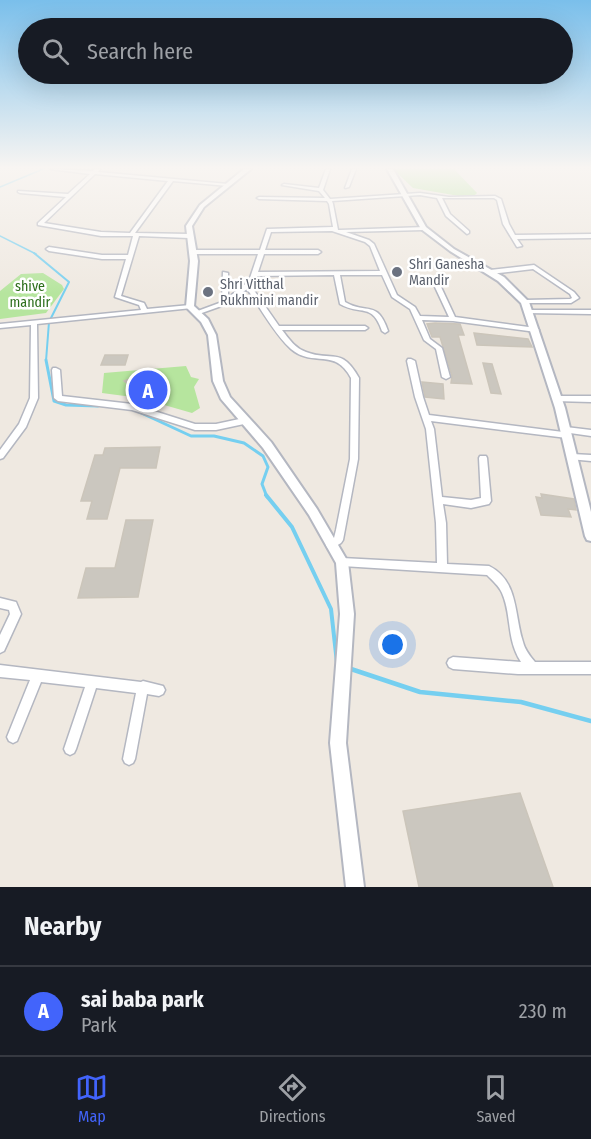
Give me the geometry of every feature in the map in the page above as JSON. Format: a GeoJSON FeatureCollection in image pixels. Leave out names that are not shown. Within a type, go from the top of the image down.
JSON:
{"type":"FeatureCollection","features":[{"type":"Feature","properties":{"kind":"street"},"geometry":{"type":"LineString","coordinates":[[55,210],[40,225],[134,236],[189,236]]}},
{"type":"Feature","properties":{"kind":"street"},"geometry":{"type":"LineString","coordinates":[[145,311],[142,304],[118,297],[134,236],[151,210]]}},
{"type":"Feature","properties":{"kind":"street"},"geometry":{"type":"LineString","coordinates":[[199,210],[192,217],[189,236],[193,252],[193,310],[205,321],[212,334],[220,390],[231,406],[267,445],[313,512],[342,562],[347,614],[338,743],[355,887]]}},
{"type":"Feature","properties":{"kind":"street"},"geometry":{"type":"LineString","coordinates":[[332,210],[336,231]]}},
{"type":"Feature","properties":{"kind":"street"},"geometry":{"type":"LineString","coordinates":[[413,210],[423,228],[452,250],[490,272],[525,302],[536,330],[587,505],[591,536]]}},
{"type":"Feature","properties":{"kind":"street"},"geometry":{"type":"LineString","coordinates":[[446,210],[467,232]]}},
{"type":"Feature","properties":{"kind":"street"},"geometry":{"type":"LineString","coordinates":[[502,210],[506,224],[519,246]]}},
{"type":"Feature","properties":{"kind":"street"},"geometry":{"type":"LineString","coordinates":[[0,326],[145,311],[193,310],[225,303],[248,286],[257,274],[269,230],[336,231],[423,228]]}},
{"type":"Feature","properties":{"kind":"street"},"geometry":{"type":"LineString","coordinates":[[336,231],[369,243],[394,296],[414,308],[427,340],[441,352],[446,377]]}},
{"type":"Feature","properties":{"kind":"street"},"geometry":{"type":"LineString","coordinates":[[513,237],[591,236]]}},
{"type":"Feature","properties":{"kind":"street"},"geometry":{"type":"LineString","coordinates":[[49,249],[85,255],[130,257]]}},
{"type":"Feature","properties":{"kind":"street"},"geometry":{"type":"LineString","coordinates":[[193,252],[318,252]]}},
{"type":"Feature","properties":{"kind":"street"},"geometry":{"type":"LineString","coordinates":[[490,272],[534,267],[576,298],[572,301],[525,302]]}},
{"type":"Feature","properties":{"kind":"street"},"geometry":{"type":"LineString","coordinates":[[225,273],[225,303]]}},
{"type":"Feature","properties":{"kind":"street"},"geometry":{"type":"LineString","coordinates":[[337,273],[342,303],[347,306],[368,308],[383,322],[385,331]]}},
{"type":"Feature","properties":{"kind":"street"},"geometry":{"type":"LineString","coordinates":[[257,274],[384,273]]}},
{"type":"Feature","properties":{"kind":"street"},"geometry":{"type":"LineString","coordinates":[[248,286],[297,351],[342,361],[351,368],[355,378],[354,459],[341,530],[338,540],[331,545]]}},
{"type":"Feature","properties":{"kind":"street"},"geometry":{"type":"LineString","coordinates":[[438,287],[453,319]]}},
{"type":"Feature","properties":{"kind":"street"},"geometry":{"type":"LineString","coordinates":[[528,312],[591,312]]}},
{"type":"Feature","properties":{"kind":"street"},"geometry":{"type":"LineString","coordinates":[[419,318],[453,319],[536,330]]}},
{"type":"Feature","properties":{"kind":"street"},"geometry":{"type":"LineString","coordinates":[[0,456],[23,425],[34,398],[38,321]]}},
{"type":"Feature","properties":{"kind":"street"},"geometry":{"type":"LineString","coordinates":[[279,328],[364,327]]}},
{"type":"Feature","properties":{"kind":"street"},"geometry":{"type":"LineString","coordinates":[[411,361],[418,397],[427,418],[438,500],[442,568]]}},
{"type":"Feature","properties":{"kind":"street"},"geometry":{"type":"LineString","coordinates":[[56,370],[58,398],[68,401],[122,405],[195,427],[216,427],[244,421]]}},
{"type":"Feature","properties":{"kind":"street"},"geometry":{"type":"LineString","coordinates":[[557,399],[591,399]]}},
{"type":"Feature","properties":{"kind":"street"},"geometry":{"type":"LineString","coordinates":[[427,418],[566,433],[591,433]]}},
{"type":"Feature","properties":{"kind":"street"},"geometry":{"type":"LineString","coordinates":[[572,457],[591,458]]}},
{"type":"Feature","properties":{"kind":"street"},"geometry":{"type":"LineString","coordinates":[[438,500],[471,504],[486,501],[483,458]]}},
{"type":"Feature","properties":{"kind":"street"},"geometry":{"type":"LineString","coordinates":[[342,562],[489,571],[503,581],[508,591],[518,650],[532,668]]}},
{"type":"Feature","properties":{"kind":"street"},"geometry":{"type":"LineString","coordinates":[[0,603],[12,606],[16,614],[0,647]]}},
{"type":"Feature","properties":{"kind":"street"},"geometry":{"type":"LineString","coordinates":[[453,663],[532,668],[591,668]]}},
{"type":"Feature","properties":{"kind":"street"},"geometry":{"type":"LineString","coordinates":[[0,671],[159,690]]}},
{"type":"Feature","properties":{"kind":"street"},"geometry":{"type":"LineString","coordinates":[[13,737],[38,675]]}},
{"type":"Feature","properties":{"kind":"street"},"geometry":{"type":"LineString","coordinates":[[70,750],[92,682]]}},
{"type":"Feature","properties":{"kind":"street"},"geometry":{"type":"LineString","coordinates":[[129,759],[143,687]]}},
{"type":"Feature","properties":{"kind":"green space","name":"shive mandir"},"geometry":{"type":"Polygon","coordinates":[[[43,273],[62,285],[64,289],[46,313],[0,319],[0,291],[21,274],[43,273]]]}},
{"type":"Feature","properties":{"kind":"green space"},"geometry":{"type":"Polygon","coordinates":[[[186,366],[191,377],[199,379],[194,387],[200,408],[192,413],[140,398],[102,393],[104,373],[186,366]]]}},
{"type":"Feature","properties":{"kind":"building"},"geometry":{"type":"Polygon","coordinates":[[[427,324],[460,324],[464,335],[458,335],[472,384],[451,383],[452,376],[440,337],[432,337],[427,324]]]}},
{"type":"Feature","properties":{"kind":"building"},"geometry":{"type":"Polygon","coordinates":[[[474,333],[528,339],[532,347],[477,345],[474,333]]]}},
{"type":"Feature","properties":{"kind":"building"},"geometry":{"type":"Polygon","coordinates":[[[105,355],[128,355],[125,365],[101,365],[105,355]]]}},
{"type":"Feature","properties":{"kind":"building"},"geometry":{"type":"Polygon","coordinates":[[[483,363],[492,364],[501,394],[491,393],[483,363]]]}},
{"type":"Feature","properties":{"kind":"building"},"geometry":{"type":"Polygon","coordinates":[[[136,377],[155,377],[152,386],[131,386],[124,381],[136,377]]]}},
{"type":"Feature","properties":{"kind":"building"},"geometry":{"type":"Polygon","coordinates":[[[422,382],[443,384],[444,399],[425,397],[422,382]]]}},
{"type":"Feature","properties":{"kind":"building"},"geometry":{"type":"Polygon","coordinates":[[[160,447],[156,468],[120,468],[107,519],[87,519],[92,501],[81,501],[95,455],[103,455],[105,448],[160,447]]]}},
{"type":"Feature","properties":{"kind":"building"},"geometry":{"type":"Polygon","coordinates":[[[541,494],[574,499],[576,510],[568,509],[571,517],[541,515],[536,497],[542,498],[541,494]]]}},
{"type":"Feature","properties":{"kind":"building"},"geometry":{"type":"Polygon","coordinates":[[[126,520],[153,520],[138,597],[78,598],[86,568],[115,568],[126,520]]]}},
{"type":"Feature","properties":{"kind":"building"},"geometry":{"type":"Polygon","coordinates":[[[520,793],[553,887],[419,887],[403,811],[520,793]]]}},
{"type":"Feature","properties":{"kind":"waterway"},"geometry":{"type":"LineString","coordinates":[[0,236],[34,253]]}},
{"type":"Feature","properties":{"kind":"waterway"},"geometry":{"type":"LineString","coordinates":[[34,253],[69,282],[49,322],[46,360]]}},
{"type":"Feature","properties":{"kind":"waterway"},"geometry":{"type":"LineString","coordinates":[[46,360],[54,401],[66,405],[98,406]]}},
{"type":"Feature","properties":{"kind":"waterway"},"geometry":{"type":"LineString","coordinates":[[137,411],[191,436],[214,436],[244,443],[263,456],[268,467],[262,484],[266,496]]}},
{"type":"Feature","properties":{"kind":"waterway"},"geometry":{"type":"LineString","coordinates":[[266,496],[292,527],[331,609],[337,663]]}},
{"type":"Feature","properties":{"kind":"waterway"},"geometry":{"type":"LineString","coordinates":[[348,668],[420,692],[521,702],[591,721]]}},
{"type":"Feature","properties":{"kind":"place","name":"Shri Ganesha Mandir"},"geometry":{"type":"Point","coordinates":[397,272]}},
{"type":"Feature","properties":{"kind":"place","name":"Shri Vitthal Rukhmini mandir"},"geometry":{"type":"Point","coordinates":[208,292]}},
{"type":"Feature","properties":{"kind":"place","name":"sai baba park"},"geometry":{"type":"Point","coordinates":[148,390]}}]}
